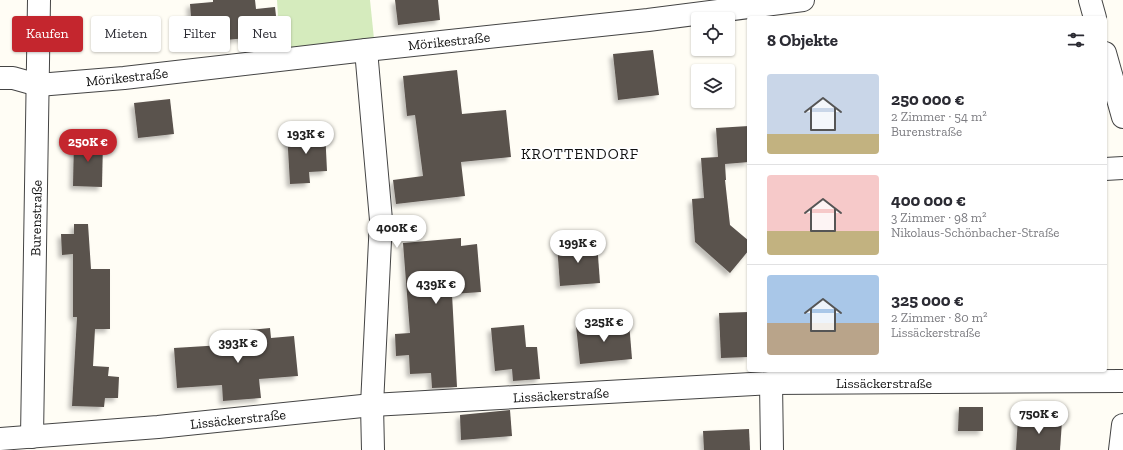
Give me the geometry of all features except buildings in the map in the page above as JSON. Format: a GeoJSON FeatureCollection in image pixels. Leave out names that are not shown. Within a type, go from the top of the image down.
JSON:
{"type":"FeatureCollection","features":[{"type":"Feature","properties":{"kind":"street","name":"Burenstraße"},"geometry":{"type":"LineString","coordinates":[[17,441],[38,85],[39,0]]}},
{"type":"Feature","properties":{"kind":"street","name":"Mörikestraße"},"geometry":{"type":"LineString","coordinates":[[0,78],[13,78],[38,85],[124,78],[366,50],[648,20],[803,0]]}},
{"type":"Feature","properties":{"kind":"street"},"geometry":{"type":"LineString","coordinates":[[1090,0],[1094,16]]}},
{"type":"Feature","properties":{"kind":"street"},"geometry":{"type":"LineString","coordinates":[[366,50],[381,220],[372,405],[373,450]]}},
{"type":"Feature","properties":{"kind":"street"},"geometry":{"type":"LineString","coordinates":[[1107,60],[1123,118]]}},
{"type":"Feature","properties":{"kind":"street"},"geometry":{"type":"LineString","coordinates":[[1107,169],[1123,168]]}},
{"type":"Feature","properties":{"kind":"street","name":"Lissäckerstraße"},"geometry":{"type":"LineString","coordinates":[[17,441],[372,405],[771,384],[1123,381]]}},
{"type":"Feature","properties":{"kind":"street"},"geometry":{"type":"LineString","coordinates":[[771,384],[772,450]]}},
{"type":"Feature","properties":{"kind":"street"},"geometry":{"type":"LineString","coordinates":[[1120,450],[1123,425]]}},
{"type":"Feature","properties":{"kind":"green space"},"geometry":{"type":"Polygon","coordinates":[[[277,0],[370,0],[374,39],[291,49],[291,16],[278,16],[277,0]]]}},
{"type":"Feature","properties":{"kind":"district","name":"KROTTENDORF"},"geometry":{"type":"Point","coordinates":[580,154]}}]}
